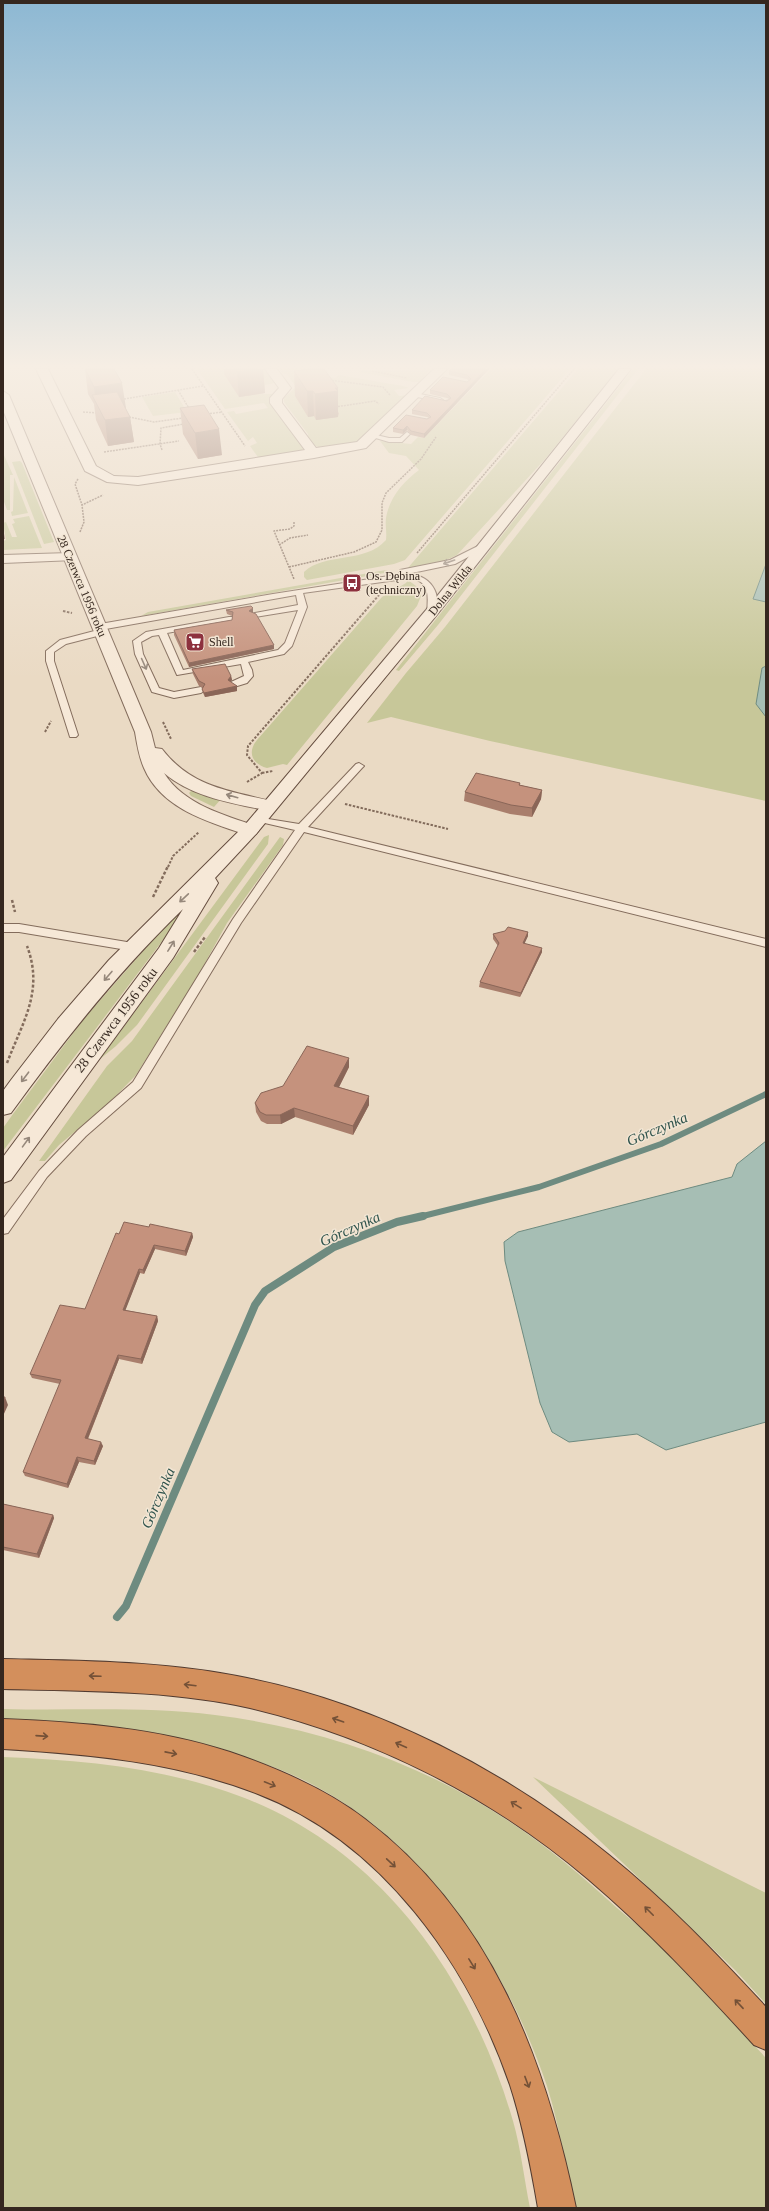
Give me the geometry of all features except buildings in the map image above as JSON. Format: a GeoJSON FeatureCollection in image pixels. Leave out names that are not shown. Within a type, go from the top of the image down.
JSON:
{"type":"FeatureCollection","features":[{"type":"Feature","properties":{"kind":"highway"},"geometry":{"type":"LineString","coordinates":[[3,1674],[107,1676],[196,1685],[250,1693],[315,1711],[356,1726],[451,1767],[529,1813],[595,1864],[641,1903],[712,1974],[766,2032]]}},
{"type":"Feature","properties":{"kind":"highway"},"geometry":{"type":"LineString","coordinates":[[3,1734],[44,1736],[141,1747],[190,1757],[234,1770],[298,1796],[356,1833],[376,1849],[410,1880],[431,1904],[455,1936],[478,1974],[512,2043],[531,2092],[545,2145],[556,2208]]}},
{"type":"Feature","properties":{"kind":"street","name":"28 Czerwca 1956 roku"},"geometry":{"type":"LineString","coordinates":[[35,472],[143,732],[153,770],[170,792],[215,817],[259,819]]}},
{"type":"Feature","properties":{"kind":"street"},"geometry":{"type":"LineString","coordinates":[[95,472],[102,478],[119,481],[138,481],[196,472]]}},
{"type":"Feature","properties":{"kind":"street","name":"Dolna Wilda"},"geometry":{"type":"LineString","coordinates":[[259,819],[430,614],[543,472]]}},
{"type":"Feature","properties":{"kind":"street"},"geometry":{"type":"LineString","coordinates":[[3,559],[70,557]]}},
{"type":"Feature","properties":{"kind":"street","name":"28 Czerwca 1956 roku"},"geometry":{"type":"LineString","coordinates":[[143,732],[160,760],[176,776],[189,783],[232,796],[259,819]]}},
{"type":"Feature","properties":{"kind":"street","name":"28 Czerwca 1956 roku"},"geometry":{"type":"LineString","coordinates":[[3,1106],[46,1050],[133,946],[222,861],[259,819]]}},
{"type":"Feature","properties":{"kind":"street","name":"28 Czerwca 1956 roku"},"geometry":{"type":"LineString","coordinates":[[3,1174],[166,953],[222,861]]}},
{"type":"Feature","properties":{"kind":"lane"},"geometry":{"type":"LineString","coordinates":[[362,582],[376,577],[445,564],[485,546]]}},
{"type":"Feature","properties":{"kind":"lane"},"geometry":{"type":"LineString","coordinates":[[73,735],[50,661],[50,651],[63,642],[101,630],[189,612],[299,592],[400,577],[420,578],[430,585],[433,591],[430,614]]}},
{"type":"Feature","properties":{"kind":"lane"},"geometry":{"type":"LineString","coordinates":[[162,632],[180,673],[281,652],[289,644],[303,607],[299,592]]}},
{"type":"Feature","properties":{"kind":"lane"},"geometry":{"type":"LineString","coordinates":[[255,615],[303,607]]}},
{"type":"Feature","properties":{"kind":"lane"},"geometry":{"type":"LineString","coordinates":[[189,612],[196,626]]}},
{"type":"Feature","properties":{"kind":"lane"},"geometry":{"type":"LineString","coordinates":[[202,690],[174,695],[155,690],[136,643],[149,634],[229,619]]}},
{"type":"Feature","properties":{"kind":"lane"},"geometry":{"type":"LineString","coordinates":[[234,684],[244,681],[250,674],[250,671],[243,661]]}},
{"type":"Feature","properties":{"kind":"lane"},"geometry":{"type":"LineString","coordinates":[[3,1229],[42,1174],[82,1133],[137,1084],[197,989],[237,921],[301,828],[359,766]]}},
{"type":"Feature","properties":{"kind":"lane"},"geometry":{"type":"LineString","coordinates":[[259,819],[301,828],[766,943]]}},
{"type":"Feature","properties":{"kind":"lane"},"geometry":{"type":"LineString","coordinates":[[3,928],[19,928],[133,946]]}},
{"type":"Feature","properties":{"kind":"path"},"geometry":{"type":"LineString","coordinates":[[289,568],[357,552],[374,544],[382,534],[381,517],[385,495],[393,483],[406,472]]}},
{"type":"Feature","properties":{"kind":"path"},"geometry":{"type":"LineString","coordinates":[[412,558],[486,472]]}},
{"type":"Feature","properties":{"kind":"path"},"geometry":{"type":"LineString","coordinates":[[78,536],[84,522],[82,505],[75,484],[79,477]]}},
{"type":"Feature","properties":{"kind":"path"},"geometry":{"type":"LineString","coordinates":[[82,505],[107,493]]}},
{"type":"Feature","properties":{"kind":"path"},"geometry":{"type":"LineString","coordinates":[[294,522],[294,526],[292,528],[274,531],[299,592]]}},
{"type":"Feature","properties":{"kind":"path"},"geometry":{"type":"LineString","coordinates":[[279,545],[290,538],[308,535]]}},
{"type":"Feature","properties":{"kind":"path"},"geometry":{"type":"LineString","coordinates":[[232,796],[248,781],[262,773],[247,755],[248,746],[339,640],[385,591]]}},
{"type":"Feature","properties":{"kind":"path"},"geometry":{"type":"LineString","coordinates":[[63,611],[77,616]]}},
{"type":"Feature","properties":{"kind":"path"},"geometry":{"type":"LineString","coordinates":[[327,800],[448,829]]}},
{"type":"Feature","properties":{"kind":"path"},"geometry":{"type":"LineString","coordinates":[[6,1065],[34,991],[32,954],[21,936],[12,900]]}},
{"type":"Feature","properties":{"kind":"green space"},"geometry":{"type":"Polygon","coordinates":[[[3,472],[12,472],[13,475],[10,475],[10,510],[7,510],[3,499],[3,472]]]}},
{"type":"Feature","properties":{"kind":"green space"},"geometry":{"type":"Polygon","coordinates":[[[16,472],[26,472],[54,542],[44,544],[16,472]]]}},
{"type":"Feature","properties":{"kind":"green space"},"geometry":{"type":"Polygon","coordinates":[[[416,472],[481,472],[405,560],[394,564],[307,580],[304,577],[304,572],[313,566],[334,559],[367,552],[386,540],[386,518],[390,504],[408,479],[416,472]]]}},
{"type":"Feature","properties":{"kind":"green space"},"geometry":{"type":"Polygon","coordinates":[[[490,472],[533,472],[457,555],[438,564],[407,569],[490,472]]]}},
{"type":"Feature","properties":{"kind":"green space"},"geometry":{"type":"Polygon","coordinates":[[[552,472],[557,472],[438,625],[399,671],[396,670],[552,472]]]}},
{"type":"Feature","properties":{"kind":"green space"},"geometry":{"type":"Polygon","coordinates":[[[566,472],[766,472],[766,564],[754,599],[766,602],[766,666],[762,668],[756,704],[766,717],[766,801],[490,741],[391,717],[367,723],[406,673],[445,627],[566,472]]]}},
{"type":"Feature","properties":{"kind":"green space"},"geometry":{"type":"Polygon","coordinates":[[[14,477],[28,513],[12,516],[11,512],[13,511],[14,477]]]}},
{"type":"Feature","properties":{"kind":"green space"},"geometry":{"type":"Polygon","coordinates":[[[29,516],[42,548],[3,550],[3,541],[6,540],[3,523],[6,522],[12,537],[17,537],[12,524],[15,523],[13,519],[29,516]]]}},
{"type":"Feature","properties":{"kind":"green space"},"geometry":{"type":"Polygon","coordinates":[[[386,570],[390,572],[141,616],[148,612],[386,570]]]}},
{"type":"Feature","properties":{"kind":"green space"},"geometry":{"type":"Polygon","coordinates":[[[408,580],[420,589],[421,596],[417,606],[287,765],[283,764],[267,768],[258,764],[252,753],[252,749],[257,740],[382,597],[406,583],[408,580]]]}},
{"type":"Feature","properties":{"kind":"green space"},"geometry":{"type":"Polygon","coordinates":[[[191,791],[222,798],[214,807],[191,796],[189,793],[191,791]]]}},
{"type":"Feature","properties":{"kind":"green space"},"geometry":{"type":"Polygon","coordinates":[[[269,835],[268,844],[137,1025],[116,1046],[100,1059],[264,837],[269,835]]]}},
{"type":"Feature","properties":{"kind":"green space"},"geometry":{"type":"Polygon","coordinates":[[[280,837],[284,839],[283,845],[227,923],[199,974],[136,1075],[107,1105],[59,1145],[45,1161],[39,1161],[107,1066],[132,1041],[280,837]]]}},
{"type":"Feature","properties":{"kind":"green space"},"geometry":{"type":"Polygon","coordinates":[[[180,909],[184,909],[185,911],[3,1151],[3,1128],[13,1114],[83,1020],[180,909]]]}},
{"type":"Feature","properties":{"kind":"green space"},"geometry":{"type":"Polygon","coordinates":[[[3,1709],[188,1712],[254,1721],[292,1729],[367,1751],[403,1765],[439,1781],[473,1799],[507,1820],[564,1861],[646,1932],[697,1983],[766,2058],[766,2208],[575,2208],[572,2188],[547,2086],[527,2034],[503,1984],[473,1935],[440,1890],[401,1849],[359,1813],[311,1784],[259,1762],[227,1752],[179,1742],[3,1723],[3,1709]]]}},
{"type":"Feature","properties":{"kind":"green space"},"geometry":{"type":"Polygon","coordinates":[[[3,1757],[64,1760],[124,1767],[154,1772],[213,1787],[242,1797],[292,1821],[338,1851],[379,1886],[415,1926],[446,1971],[473,2018],[495,2069],[513,2121],[530,2208],[3,2208],[3,1757]]]}},
{"type":"Feature","properties":{"kind":"green space"},"geometry":{"type":"Polygon","coordinates":[[[533,1777],[766,1893],[766,2004],[735,1970],[533,1777]]]}},
{"type":"Feature","properties":{"kind":"shaded area"},"geometry":{"type":"Polygon","coordinates":[[[766,564],[766,602],[753,599],[766,564]]]}},
{"type":"Feature","properties":{"kind":"shaded area"},"geometry":{"type":"Polygon","coordinates":[[[766,666],[766,717],[756,704],[762,668],[766,666]]]}},
{"type":"Feature","properties":{"kind":"shaded area"},"geometry":{"type":"Polygon","coordinates":[[[766,1141],[766,1422],[666,1450],[637,1434],[569,1442],[552,1432],[540,1403],[505,1261],[504,1242],[518,1232],[732,1177],[737,1164],[766,1141]]]}},
{"type":"Feature","properties":{"kind":"waterway","name":"Górczynka"},"geometry":{"type":"LineString","coordinates":[[423,1216],[539,1187],[661,1144],[766,1094]]}},
{"type":"Feature","properties":{"kind":"waterway","name":"Górczynka"},"geometry":{"type":"LineString","coordinates":[[117,1617],[126,1606],[255,1305],[265,1291],[334,1247],[397,1222],[423,1216]]}},
{"type":"Feature","properties":{"kind":"waterway","name":"Górczynka"},"geometry":{"type":"LineString","coordinates":[[419,1217],[423,1216]]}},
{"type":"Feature","properties":{"kind":"place","name":"Os. Dębina (techniczny)"},"geometry":{"type":"Point","coordinates":[352,583]}},
{"type":"Feature","properties":{"kind":"place","name":"Shell"},"geometry":{"type":"Point","coordinates":[195,642]}}]}
